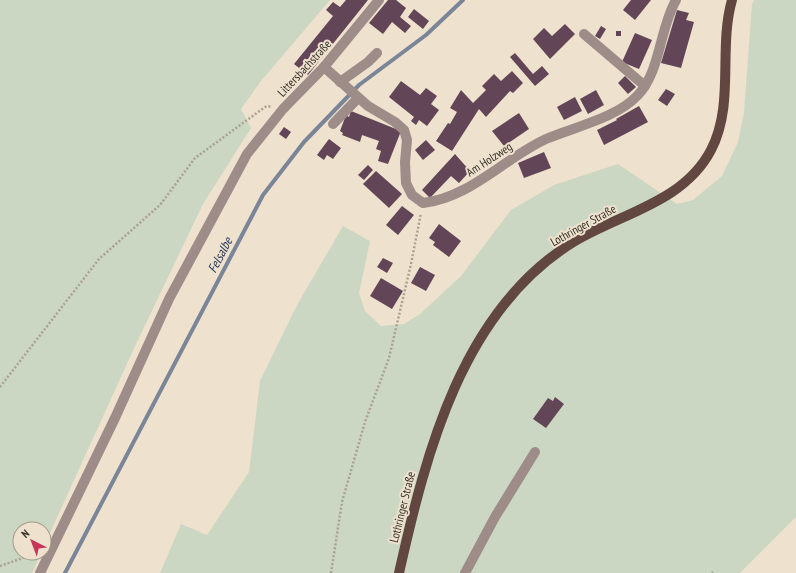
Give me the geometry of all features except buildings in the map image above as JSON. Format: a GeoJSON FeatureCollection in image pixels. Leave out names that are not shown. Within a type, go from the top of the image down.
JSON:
{"type":"FeatureCollection","features":[{"type":"Feature","properties":{"kind":"main road","name":"Lothringer Straße"},"geometry":{"type":"LineString","coordinates":[[399,573],[419,488],[446,406],[482,337],[502,307],[546,261],[575,241],[648,206],[683,185],[699,168],[711,150],[720,130],[723,108],[725,48],[729,11],[732,0]]}},
{"type":"Feature","properties":{"kind":"street","name":"Littersbachstraße"},"geometry":{"type":"LineString","coordinates":[[40,573],[108,432],[169,299],[247,154],[283,109],[324,67],[380,0]]}},
{"type":"Feature","properties":{"kind":"street","name":"Am Holzweg"},"geometry":{"type":"LineString","coordinates":[[423,203],[445,198],[467,188],[515,157],[545,140],[616,111],[628,104],[645,86],[653,71],[665,25],[676,0]]}},
{"type":"Feature","properties":{"kind":"street"},"geometry":{"type":"LineString","coordinates":[[584,34],[645,86]]}},
{"type":"Feature","properties":{"kind":"street"},"geometry":{"type":"LineString","coordinates":[[342,84],[377,53]]}},
{"type":"Feature","properties":{"kind":"street"},"geometry":{"type":"LineString","coordinates":[[324,67],[368,106],[395,122],[404,130],[407,140],[405,162],[406,184],[412,195],[423,203]]}},
{"type":"Feature","properties":{"kind":"street"},"geometry":{"type":"LineString","coordinates":[[333,124],[357,97]]}},
{"type":"Feature","properties":{"kind":"street"},"geometry":{"type":"LineString","coordinates":[[465,573],[495,517],[534,452]]}},
{"type":"Feature","properties":{"kind":"path"},"geometry":{"type":"LineString","coordinates":[[0,387],[99,260],[160,204],[195,158],[265,107],[274,106],[283,109]]}},
{"type":"Feature","properties":{"kind":"path"},"geometry":{"type":"LineString","coordinates":[[331,573],[342,502],[365,422],[389,358],[412,264],[423,203]]}},
{"type":"Feature","properties":{"kind":"path"},"geometry":{"type":"LineString","coordinates":[[0,566],[15,561]]}},
{"type":"Feature","properties":{"kind":"green space"},"geometry":{"type":"Polygon","coordinates":[[[0,0],[330,0],[261,81],[241,109],[251,128],[203,204],[136,344],[52,528],[52,521],[12,521],[12,561],[37,561],[32,573],[0,573],[0,0]]]}},
{"type":"Feature","properties":{"kind":"green space"},"geometry":{"type":"Polygon","coordinates":[[[754,0],[796,0],[796,517],[740,573],[160,573],[181,524],[207,535],[249,472],[260,381],[297,305],[343,226],[370,241],[359,293],[365,311],[381,326],[404,324],[420,314],[461,276],[511,210],[554,185],[618,164],[677,204],[693,200],[722,176],[738,142],[744,112],[752,4],[754,0]]]}},
{"type":"Feature","properties":{"kind":"waterway","name":"Felsalbe"},"geometry":{"type":"LineString","coordinates":[[65,573],[263,195],[304,142],[359,85],[426,35],[463,0]]}}]}
